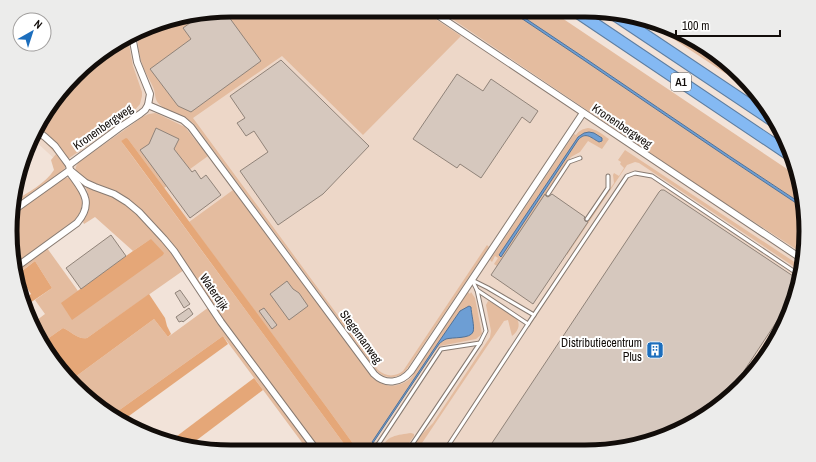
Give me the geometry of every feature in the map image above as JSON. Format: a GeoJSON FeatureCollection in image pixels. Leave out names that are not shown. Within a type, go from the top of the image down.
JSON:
{"type":"FeatureCollection","features":[{"type":"Feature","properties":{"kind":"highway","name":"A1"},"geometry":{"type":"LineString","coordinates":[[584,17],[784,151]]}},
{"type":"Feature","properties":{"kind":"highway","name":"A1"},"geometry":{"type":"LineString","coordinates":[[623,20],[765,115]]}},
{"type":"Feature","properties":{"kind":"street","name":"Kronenbergweg"},"geometry":{"type":"LineString","coordinates":[[440,17],[797,256]]}},
{"type":"Feature","properties":{"kind":"street","name":"Kronenbergweg"},"geometry":{"type":"LineString","coordinates":[[69,168],[113,132],[140,114],[148,104],[150,94],[137,62],[133,41]]}},
{"type":"Feature","properties":{"kind":"street","name":"Stegemanweg"},"geometry":{"type":"LineString","coordinates":[[148,104],[183,120],[191,127],[374,374],[381,380],[396,382],[408,375],[583,113]]}},
{"type":"Feature","properties":{"kind":"street","name":"Waterdijk"},"geometry":{"type":"LineString","coordinates":[[40,134],[50,141],[63,157],[69,168],[86,183],[114,194],[127,202],[139,212],[164,239],[221,322],[313,445]]}},
{"type":"Feature","properties":{"kind":"street"},"geometry":{"type":"LineString","coordinates":[[18,207],[69,168],[85,196],[85,208],[82,216],[77,222],[20,265]]}},
{"type":"Feature","properties":{"kind":"lane"},"geometry":{"type":"LineString","coordinates":[[548,194],[569,162],[580,158]]}},
{"type":"Feature","properties":{"kind":"lane"},"geometry":{"type":"LineString","coordinates":[[449,445],[627,176],[636,173],[652,176],[795,272]]}},
{"type":"Feature","properties":{"kind":"lane"},"geometry":{"type":"LineString","coordinates":[[587,219],[608,188],[608,176]]}},
{"type":"Feature","properties":{"kind":"lane"},"geometry":{"type":"LineString","coordinates":[[412,445],[480,343],[486,331],[477,290],[472,280]]}},
{"type":"Feature","properties":{"kind":"lane"},"geometry":{"type":"LineString","coordinates":[[472,280],[534,315]]}},
{"type":"Feature","properties":{"kind":"lane"},"geometry":{"type":"LineString","coordinates":[[477,290],[528,324]]}},
{"type":"Feature","properties":{"kind":"lane"},"geometry":{"type":"LineString","coordinates":[[378,445],[441,349],[480,343]]}},
{"type":"Feature","properties":{"kind":"shaded area"},"geometry":{"type":"Polygon","coordinates":[[[217,17],[464,17],[799,240],[799,245],[795,273],[788,300],[777,326],[763,350],[746,372],[726,392],[704,409],[667,429],[640,438],[599,445],[345,445],[126,141],[78,170],[59,163],[36,142],[61,101],[90,70],[112,53],[136,39],[162,28],[189,21],[217,17]]]}},
{"type":"Feature","properties":{"kind":"shaded area"},"geometry":{"type":"Polygon","coordinates":[[[217,17],[432,17],[461,36],[363,135],[282,56],[193,118],[378,370],[384,374],[394,375],[403,371],[487,245],[489,247],[404,372],[400,375],[388,377],[377,371],[194,124],[186,118],[167,110],[159,104],[156,100],[154,89],[144,68],[138,38],[162,28],[189,21],[217,17]]]}},
{"type":"Feature","properties":{"kind":"shaded area"},"geometry":{"type":"Polygon","coordinates":[[[449,17],[520,17],[575,53],[797,204],[799,217],[798,251],[711,194],[449,17]]]}},
{"type":"Feature","properties":{"kind":"shaded area"},"geometry":{"type":"Polygon","coordinates":[[[524,17],[560,17],[791,171],[797,200],[730,156],[524,17]]]}},
{"type":"Feature","properties":{"kind":"shaded area"},"geometry":{"type":"Polygon","coordinates":[[[661,31],[680,39],[704,53],[726,70],[737,81],[661,31]]]}},
{"type":"Feature","properties":{"kind":"shaded area"},"geometry":{"type":"Polygon","coordinates":[[[129,43],[133,66],[142,92],[140,104],[118,124],[68,159],[41,132],[53,112],[70,90],[101,61],[129,43]]]}},
{"type":"Feature","properties":{"kind":"shaded area"},"geometry":{"type":"Polygon","coordinates":[[[149,114],[158,114],[185,127],[208,156],[164,188],[128,139],[121,141],[345,445],[315,445],[189,272],[135,206],[91,184],[76,172],[76,167],[79,162],[149,114]]]}},
{"type":"Feature","properties":{"kind":"shaded area"},"geometry":{"type":"Polygon","coordinates":[[[588,128],[609,139],[602,149],[588,141],[580,152],[571,157],[497,266],[494,264],[498,258],[495,256],[492,262],[490,260],[574,134],[576,135],[581,130],[588,128]]]}},
{"type":"Feature","properties":{"kind":"shaded area"},"geometry":{"type":"Polygon","coordinates":[[[40,135],[48,141],[65,165],[65,168],[63,171],[19,202],[20,198],[41,184],[54,170],[51,160],[56,154],[39,137],[40,135]]]}},
{"type":"Feature","properties":{"kind":"shaded area"},"geometry":{"type":"Polygon","coordinates":[[[126,138],[128,139],[354,445],[345,445],[121,141],[126,138]]]}},
{"type":"Feature","properties":{"kind":"shaded area"},"geometry":{"type":"Polygon","coordinates":[[[625,150],[796,263],[796,268],[639,163],[635,162],[627,165],[567,255],[566,254],[614,183],[614,173],[619,176],[624,168],[618,160],[625,150]]]}},
{"type":"Feature","properties":{"kind":"shaded area"},"geometry":{"type":"Polygon","coordinates":[[[62,178],[72,179],[81,196],[81,207],[75,220],[19,261],[17,245],[18,210],[62,178]]]}},
{"type":"Feature","properties":{"kind":"shaded area"},"geometry":{"type":"Polygon","coordinates":[[[83,183],[111,195],[133,209],[152,228],[184,270],[87,338],[78,337],[63,328],[47,339],[36,320],[45,314],[35,300],[52,288],[35,261],[21,271],[20,268],[47,248],[78,291],[151,239],[133,251],[95,217],[84,224],[83,222],[87,212],[89,198],[83,183]]]}},
{"type":"Feature","properties":{"kind":"shaded area"},"geometry":{"type":"Polygon","coordinates":[[[233,190],[371,376],[375,380],[385,385],[390,386],[401,384],[411,378],[468,292],[470,294],[471,292],[475,298],[482,334],[476,339],[440,346],[437,348],[371,445],[354,445],[189,222],[233,190]]]}},
{"type":"Feature","properties":{"kind":"shaded area"},"geometry":{"type":"Polygon","coordinates":[[[151,239],[164,253],[163,255],[72,320],[61,303],[151,239]]]}},
{"type":"Feature","properties":{"kind":"shaded area"},"geometry":{"type":"Polygon","coordinates":[[[35,261],[52,288],[29,303],[27,297],[31,294],[23,282],[21,272],[35,261]]]}},
{"type":"Feature","properties":{"kind":"shaded area"},"geometry":{"type":"Polygon","coordinates":[[[149,294],[165,318],[171,334],[168,337],[154,319],[75,377],[61,361],[47,339],[63,328],[78,337],[87,338],[149,294]]]}},
{"type":"Feature","properties":{"kind":"shaded area"},"geometry":{"type":"Polygon","coordinates":[[[488,301],[491,302],[517,319],[519,324],[517,331],[512,336],[508,320],[504,321],[421,445],[414,445],[420,436],[433,423],[490,337],[491,331],[486,305],[488,301]]]}},
{"type":"Feature","properties":{"kind":"shaded area"},"geometry":{"type":"Polygon","coordinates":[[[209,307],[311,445],[304,445],[223,336],[117,412],[90,392],[75,377],[154,319],[168,337],[209,307]]]}},
{"type":"Feature","properties":{"kind":"shaded area"},"geometry":{"type":"Polygon","coordinates":[[[223,336],[228,344],[127,418],[117,412],[223,336]]]}},
{"type":"Feature","properties":{"kind":"shaded area"},"geometry":{"type":"Polygon","coordinates":[[[254,378],[263,390],[195,442],[175,438],[254,378]]]}},
{"type":"Feature","properties":{"kind":"shaded area"},"geometry":{"type":"Polygon","coordinates":[[[411,433],[414,434],[414,436],[408,445],[384,445],[388,439],[397,435],[411,433]]]}},
{"type":"Feature","properties":{"kind":"water"},"geometry":{"type":"Polygon","coordinates":[[[519,17],[524,17],[585,58],[797,200],[797,204],[519,17]]]}},
{"type":"Feature","properties":{"kind":"water"},"geometry":{"type":"Polygon","coordinates":[[[589,132],[602,138],[602,141],[599,142],[586,136],[581,137],[578,140],[501,257],[499,255],[578,137],[589,132]]]}},
{"type":"Feature","properties":{"kind":"water"},"geometry":{"type":"Polygon","coordinates":[[[469,306],[471,307],[474,327],[473,332],[465,337],[446,339],[439,344],[373,443],[372,442],[460,311],[469,306]]]}},
{"type":"Feature","properties":{"kind":"building"},"geometry":{"type":"Polygon","coordinates":[[[229,17],[261,61],[191,112],[178,106],[150,69],[191,39],[183,28],[194,20],[229,17]]]}},
{"type":"Feature","properties":{"kind":"building"},"geometry":{"type":"Polygon","coordinates":[[[281,60],[369,146],[323,194],[278,225],[240,171],[268,152],[254,131],[246,136],[237,123],[245,118],[230,96],[281,60]]]}},
{"type":"Feature","properties":{"kind":"building"},"geometry":{"type":"Polygon","coordinates":[[[457,74],[483,91],[491,79],[538,111],[530,123],[522,117],[481,178],[460,164],[457,168],[413,139],[457,74]]]}},
{"type":"Feature","properties":{"kind":"building"},"geometry":{"type":"Polygon","coordinates":[[[156,128],[179,139],[174,149],[192,172],[195,170],[201,179],[206,175],[221,195],[190,218],[140,150],[149,144],[156,128]]]}},
{"type":"Feature","properties":{"kind":"building","name":"Distributiecentrum Plus"},"geometry":{"type":"Polygon","coordinates":[[[664,190],[794,277],[784,311],[738,380],[726,392],[704,409],[667,429],[640,438],[599,445],[491,445],[659,192],[664,190]]]}},
{"type":"Feature","properties":{"kind":"building"},"geometry":{"type":"Polygon","coordinates":[[[545,194],[548,197],[552,194],[585,217],[585,221],[588,222],[533,304],[491,275],[545,194]]]}},
{"type":"Feature","properties":{"kind":"building"},"geometry":{"type":"Polygon","coordinates":[[[111,235],[126,256],[81,289],[66,268],[111,235]]]}},
{"type":"Feature","properties":{"kind":"building"},"geometry":{"type":"Polygon","coordinates":[[[287,281],[293,289],[299,293],[308,306],[289,320],[270,294],[287,281]]]}},
{"type":"Feature","properties":{"kind":"building"},"geometry":{"type":"Polygon","coordinates":[[[180,290],[190,304],[184,308],[175,293],[180,290]]]}},
{"type":"Feature","properties":{"kind":"building"},"geometry":{"type":"Polygon","coordinates":[[[189,308],[193,314],[183,322],[179,322],[176,317],[189,308]]]}},
{"type":"Feature","properties":{"kind":"building"},"geometry":{"type":"Polygon","coordinates":[[[264,308],[277,325],[272,329],[259,311],[264,308]]]}},
{"type":"Feature","properties":{"kind":"place","name":"Distributiecentrum Plus"},"geometry":{"type":"Point","coordinates":[655,350]}}]}
